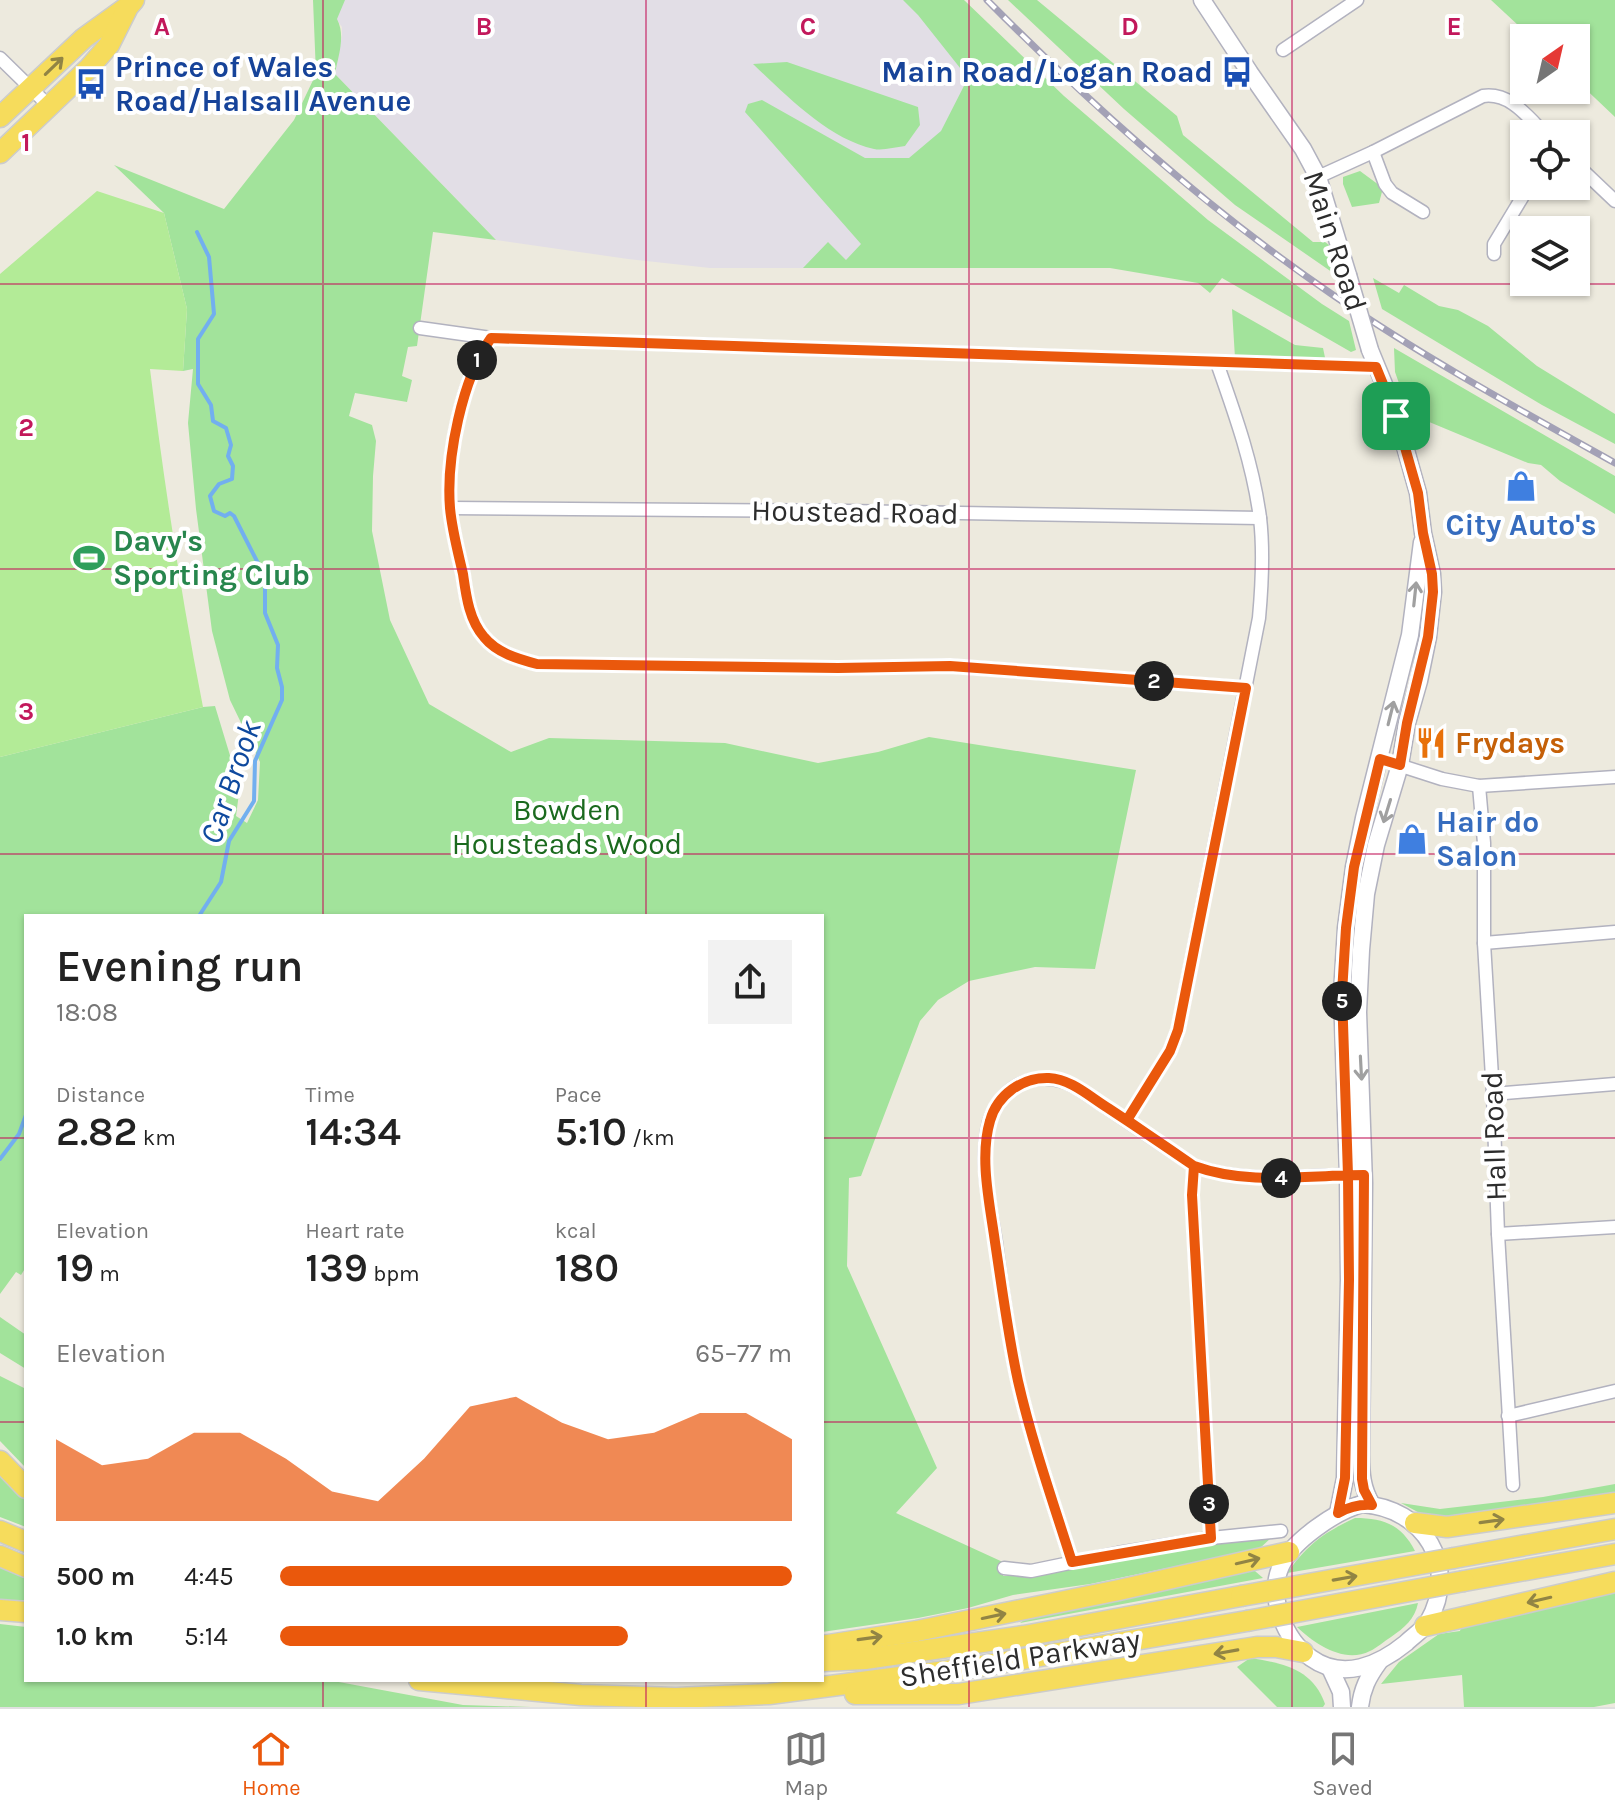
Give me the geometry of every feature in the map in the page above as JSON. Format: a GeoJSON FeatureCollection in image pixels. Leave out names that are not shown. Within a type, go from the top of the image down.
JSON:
{"type":"FeatureCollection","features":[{"type":"Feature","properties":{"kind":"highway"},"geometry":{"type":"LineString","coordinates":[[0,117],[84,38],[131,3]]}},
{"type":"Feature","properties":{"kind":"highway"},"geometry":{"type":"LineString","coordinates":[[0,153],[89,68],[109,45],[131,3]]}},
{"type":"Feature","properties":{"kind":"highway"},"geometry":{"type":"LineString","coordinates":[[0,1461],[24,1486]]}},
{"type":"Feature","properties":{"kind":"highway"},"geometry":{"type":"LineString","coordinates":[[1415,1523],[1447,1527],[1615,1503]]}},
{"type":"Feature","properties":{"kind":"highway","name":"Sheffield Parkway"},"geometry":{"type":"LineString","coordinates":[[824,1661],[865,1659],[1024,1636],[1615,1529]]}},
{"type":"Feature","properties":{"kind":"highway"},"geometry":{"type":"LineString","coordinates":[[0,1531],[24,1541]]}},
{"type":"Feature","properties":{"kind":"highway"},"geometry":{"type":"LineString","coordinates":[[824,1646],[933,1628],[1289,1552]]}},
{"type":"Feature","properties":{"kind":"highway","name":"Sheffield Parkway"},"geometry":{"type":"LineString","coordinates":[[432,1682],[581,1695],[676,1698],[769,1694],[969,1668],[1615,1554]]}},
{"type":"Feature","properties":{"kind":"highway"},"geometry":{"type":"LineString","coordinates":[[0,1556],[24,1566]]}},
{"type":"Feature","properties":{"kind":"highway"},"geometry":{"type":"LineString","coordinates":[[1425,1626],[1615,1582]]}},
{"type":"Feature","properties":{"kind":"highway"},"geometry":{"type":"LineString","coordinates":[[0,1610],[24,1612]]}},
{"type":"Feature","properties":{"kind":"highway"},"geometry":{"type":"LineString","coordinates":[[769,1694],[959,1694],[1257,1647],[1303,1652]]}},
{"type":"Feature","properties":{"kind":"main road","name":"Main Road"},"geometry":{"type":"LineString","coordinates":[[1202,0],[1303,149],[1318,177],[1370,350],[1395,411],[1418,493],[1423,533]]}},
{"type":"Feature","properties":{"kind":"main road"},"geometry":{"type":"LineString","coordinates":[[1338,1513],[1345,1478],[1349,1280],[1356,1175],[1342,993],[1346,928],[1354,867],[1410,635],[1423,533]]}},
{"type":"Feature","properties":{"kind":"main road"},"geometry":{"type":"LineString","coordinates":[[1372,1505],[1362,1479],[1356,1175],[1361,950],[1366,894],[1376,845],[1400,765],[1428,637],[1432,574],[1423,533]]}},
{"type":"Feature","properties":{"kind":"main road"},"geometry":{"type":"LineString","coordinates":[[1360,1707],[1363,1688],[1379,1662],[1425,1626],[1437,1599],[1440,1573],[1432,1545],[1415,1523],[1400,1513],[1362,1504],[1338,1513],[1289,1552],[1280,1568],[1278,1603],[1287,1631],[1303,1652],[1316,1662],[1330,1668],[1347,1669],[1379,1662]]}},
{"type":"Feature","properties":{"kind":"main road"},"geometry":{"type":"LineString","coordinates":[[1330,1668],[1341,1692],[1342,1707]]}},
{"type":"Feature","properties":{"kind":"street"},"geometry":{"type":"LineString","coordinates":[[1283,50],[1351,2]]}},
{"type":"Feature","properties":{"kind":"street"},"geometry":{"type":"LineString","coordinates":[[0,58],[49,106]]}},
{"type":"Feature","properties":{"kind":"street"},"geometry":{"type":"LineString","coordinates":[[1318,177],[1483,96],[1492,95],[1514,104],[1531,120]]}},
{"type":"Feature","properties":{"kind":"street"},"geometry":{"type":"LineString","coordinates":[[1373,152],[1385,184],[1392,193],[1423,212]]}},
{"type":"Feature","properties":{"kind":"street"},"geometry":{"type":"LineString","coordinates":[[1590,177],[1615,201]]}},
{"type":"Feature","properties":{"kind":"street"},"geometry":{"type":"LineString","coordinates":[[1494,254],[1494,244],[1521,200]]}},
{"type":"Feature","properties":{"kind":"street"},"geometry":{"type":"LineString","coordinates":[[420,328],[491,338],[1376,367]]}},
{"type":"Feature","properties":{"kind":"street"},"geometry":{"type":"LineString","coordinates":[[491,338],[479,354],[458,421],[450,473],[450,508],[469,608],[475,624],[483,637],[496,648],[518,659],[537,664],[838,668],[950,666],[1246,688]]}},
{"type":"Feature","properties":{"kind":"street"},"geometry":{"type":"LineString","coordinates":[[1127,1120],[1170,1051],[1178,1030],[1259,618],[1263,566],[1260,518],[1248,452],[1217,363]]}},
{"type":"Feature","properties":{"kind":"street","name":"Houstead Road"},"geometry":{"type":"LineString","coordinates":[[450,508],[1260,518]]}},
{"type":"Feature","properties":{"kind":"street"},"geometry":{"type":"LineString","coordinates":[[1380,759],[1442,779],[1479,786],[1615,777]]}},
{"type":"Feature","properties":{"kind":"street","name":"Hall Road"},"geometry":{"type":"LineString","coordinates":[[1479,786],[1484,843],[1484,943],[1498,1234],[1513,1485]]}},
{"type":"Feature","properties":{"kind":"street"},"geometry":{"type":"LineString","coordinates":[[1484,943],[1615,932]]}},
{"type":"Feature","properties":{"kind":"street"},"geometry":{"type":"LineString","coordinates":[[1072,1562],[1028,1423],[1011,1347],[988,1191],[987,1132],[997,1105],[1013,1088],[1027,1081],[1052,1078],[1065,1081],[1194,1166],[1211,1172],[1250,1178],[1356,1175]]}},
{"type":"Feature","properties":{"kind":"street"},"geometry":{"type":"LineString","coordinates":[[1493,1094],[1615,1084]]}},
{"type":"Feature","properties":{"kind":"street"},"geometry":{"type":"LineString","coordinates":[[1194,1166],[1192,1195],[1211,1538]]}},
{"type":"Feature","properties":{"kind":"street"},"geometry":{"type":"LineString","coordinates":[[1498,1234],[1615,1227]]}},
{"type":"Feature","properties":{"kind":"street"},"geometry":{"type":"LineString","coordinates":[[1508,1416],[1615,1391]]}},
{"type":"Feature","properties":{"kind":"street"},"geometry":{"type":"LineString","coordinates":[[1004,1568],[1031,1571],[1211,1538],[1281,1531]]}},
{"type":"Feature","properties":{"kind":"shaded area"},"geometry":{"type":"Polygon","coordinates":[[[341,0],[940,0],[1110,268],[710,268],[496,240],[335,74],[342,36],[342,27],[336,19],[341,0]]]}},
{"type":"Feature","properties":{"kind":"green space","name":"Bowden Housteads Wood"},"geometry":{"type":"Polygon","coordinates":[[[313,0],[345,0],[337,19],[341,39],[335,74],[496,240],[433,232],[417,346],[408,347],[402,376],[412,380],[407,402],[355,393],[349,416],[372,425],[376,441],[372,531],[390,620],[429,704],[511,752],[549,738],[725,743],[818,763],[878,752],[929,737],[1136,770],[1095,969],[1035,967],[969,981],[938,1000],[920,1021],[861,1176],[849,1178],[847,1266],[937,1468],[896,1513],[1005,1563],[1003,1576],[1039,1575],[1113,1559],[1273,1536],[1259,1549],[1090,1584],[1013,1595],[918,1618],[824,1632],[824,914],[24,914],[24,1270],[21,1275],[16,1272],[0,1294],[0,757],[215,706],[232,762],[233,780],[241,778],[236,816],[247,823],[258,800],[260,762],[230,700],[212,631],[188,423],[193,369],[183,371],[187,309],[164,213],[114,165],[224,209],[294,120],[316,74],[313,0]]]}},
{"type":"Feature","properties":{"kind":"green space"},"geometry":{"type":"Polygon","coordinates":[[[903,0],[964,0],[1064,96],[1208,220],[1349,321],[1356,350],[1351,352],[1222,278],[1210,293],[1198,283],[1110,268],[803,268],[828,242],[846,260],[861,244],[745,112],[748,104],[762,100],[865,158],[909,158],[941,131],[968,78],[903,0]]]}},
{"type":"Feature","properties":{"kind":"green space"},"geometry":{"type":"Polygon","coordinates":[[[1008,0],[1037,0],[1177,116],[1183,135],[1313,242],[1329,245],[1339,277],[1235,205],[1124,109],[1008,0]]]}},
{"type":"Feature","properties":{"kind":"green space"},"geometry":{"type":"Polygon","coordinates":[[[1491,0],[1615,0],[1615,117],[1590,93],[1590,24],[1517,24],[1491,0]]]}},
{"type":"Feature","properties":{"kind":"green space"},"geometry":{"type":"Polygon","coordinates":[[[787,62],[918,107],[920,125],[905,146],[885,149],[857,144],[840,136],[809,114],[753,64],[787,62]]]}},
{"type":"Feature","properties":{"kind":"green space"},"geometry":{"type":"Polygon","coordinates":[[[1360,171],[1383,188],[1379,203],[1352,207],[1343,177],[1360,171]]]}},
{"type":"Feature","properties":{"kind":"green space","name":"Davy's Sporting Club"},"geometry":{"type":"Polygon","coordinates":[[[97,191],[164,213],[187,309],[183,371],[150,369],[187,623],[203,707],[0,757],[0,274],[97,191]]]}},
{"type":"Feature","properties":{"kind":"green space"},"geometry":{"type":"Polygon","coordinates":[[[1373,278],[1399,293],[1404,285],[1439,306],[1458,310],[1488,326],[1537,366],[1615,414],[1615,444],[1542,405],[1382,309],[1373,278]]]}},
{"type":"Feature","properties":{"kind":"green space"},"geometry":{"type":"Polygon","coordinates":[[[1232,309],[1295,345],[1323,348],[1327,367],[1235,358],[1232,309]]]}},
{"type":"Feature","properties":{"kind":"green space"},"geometry":{"type":"Polygon","coordinates":[[[1394,348],[1615,476],[1615,514],[1560,481],[1541,465],[1528,463],[1410,414],[1395,372],[1394,348]]]}},
{"type":"Feature","properties":{"kind":"green space"},"geometry":{"type":"Polygon","coordinates":[[[0,1317],[24,1334],[24,1368],[0,1353],[0,1317]]]}},
{"type":"Feature","properties":{"kind":"green space"},"geometry":{"type":"Polygon","coordinates":[[[0,1376],[24,1388],[24,1466],[0,1441],[0,1376]]]}},
{"type":"Feature","properties":{"kind":"green space"},"geometry":{"type":"Polygon","coordinates":[[[0,1473],[24,1499],[24,1526],[0,1517],[0,1473]]]}},
{"type":"Feature","properties":{"kind":"green space"},"geometry":{"type":"Polygon","coordinates":[[[1615,1484],[1615,1495],[1482,1514],[1427,1517],[1401,1503],[1440,1509],[1543,1497],[1615,1484]]]}},
{"type":"Feature","properties":{"kind":"green space"},"geometry":{"type":"Polygon","coordinates":[[[1355,1518],[1390,1524],[1404,1534],[1415,1551],[1287,1573],[1317,1540],[1355,1518]]]}},
{"type":"Feature","properties":{"kind":"green space"},"geometry":{"type":"Polygon","coordinates":[[[1248,1565],[1263,1578],[1020,1623],[1034,1612],[1248,1565]]]}},
{"type":"Feature","properties":{"kind":"green space"},"geometry":{"type":"Polygon","coordinates":[[[0,1567],[24,1578],[24,1600],[0,1600],[0,1567]]]}},
{"type":"Feature","properties":{"kind":"green space"},"geometry":{"type":"Polygon","coordinates":[[[1615,1587],[1615,1703],[1594,1707],[1464,1707],[1462,1675],[1381,1684],[1399,1662],[1439,1634],[1460,1631],[1462,1624],[1615,1587]]]}},
{"type":"Feature","properties":{"kind":"green space"},"geometry":{"type":"Polygon","coordinates":[[[1418,1603],[1404,1627],[1375,1648],[1360,1654],[1340,1654],[1330,1650],[1297,1627],[1418,1603]]]}},
{"type":"Feature","properties":{"kind":"green space"},"geometry":{"type":"Polygon","coordinates":[[[0,1624],[24,1627],[24,1682],[339,1682],[463,1705],[531,1707],[0,1707],[0,1624]]]}},
{"type":"Feature","properties":{"kind":"green space"},"geometry":{"type":"Polygon","coordinates":[[[1250,1658],[1274,1662],[1305,1675],[1320,1692],[1325,1704],[1323,1707],[1277,1707],[1237,1667],[1250,1658]]]}},
{"type":"Feature","properties":{"kind":"waterway","name":"Car Brook"},"geometry":{"type":"LineString","coordinates":[[197,232],[209,257],[214,314],[198,339],[198,384],[211,405],[213,421],[226,428],[231,445],[228,456],[233,466],[232,479],[219,484],[210,496],[214,511],[234,516],[265,577],[265,613],[278,645],[277,668],[282,687],[282,700],[255,761],[254,801],[229,841],[221,882],[200,914]]}},
{"type":"Feature","properties":{"kind":"waterway","name":"Car Brook"},"geometry":{"type":"LineString","coordinates":[[0,1159],[19,1134],[24,1120]]}},
{"type":"Feature","properties":{"kind":"railway"},"geometry":{"type":"LineString","coordinates":[[987,0],[1068,80],[1153,156],[1286,262],[1367,318],[1437,361],[1615,463]]}},
{"type":"Feature","properties":{"kind":"place","name":"Main Road/Logan Road"},"geometry":{"type":"Point","coordinates":[1237,72]}},
{"type":"Feature","properties":{"kind":"place","name":"Prince of Wales Road/Halsall Avenue"},"geometry":{"type":"Point","coordinates":[91,84]}},
{"type":"Feature","properties":{"kind":"place","name":"City Auto's"},"geometry":{"type":"Point","coordinates":[1521,486]}},
{"type":"Feature","properties":{"kind":"place","name":"Davy's Sporting Club"},"geometry":{"type":"Point","coordinates":[89,558]}},
{"type":"Feature","properties":{"kind":"place","name":"Frydays"},"geometry":{"type":"Point","coordinates":[1431,743]}},
{"type":"Feature","properties":{"kind":"place","name":"Hair do Salon"},"geometry":{"type":"Point","coordinates":[1412,839]}},
{"type":"Feature","properties":{"kind":"route"},"geometry":{"type":"LineString","coordinates":[[1396,416],[1376,367],[491,338],[479,354],[458,421],[450,473],[450,508],[469,608],[483,637],[518,659],[537,664],[838,668],[950,666],[1246,688],[1178,1030],[1170,1051],[1127,1120],[1194,1166],[1192,1195],[1211,1538],[1072,1562],[1018,1383],[987,1178],[987,1132],[997,1105],[1013,1088],[1040,1078],[1065,1081],[1076,1087],[1194,1166],[1211,1172],[1250,1178],[1286,1178],[1348,1175],[1364,1175],[1361,1455],[1364,1490],[1372,1505],[1349,1507],[1338,1513],[1345,1478],[1349,1280],[1348,1175],[1342,993],[1346,928],[1364,818],[1380,759],[1400,765],[1432,607],[1432,574],[1418,493],[1396,416]]}}]}
